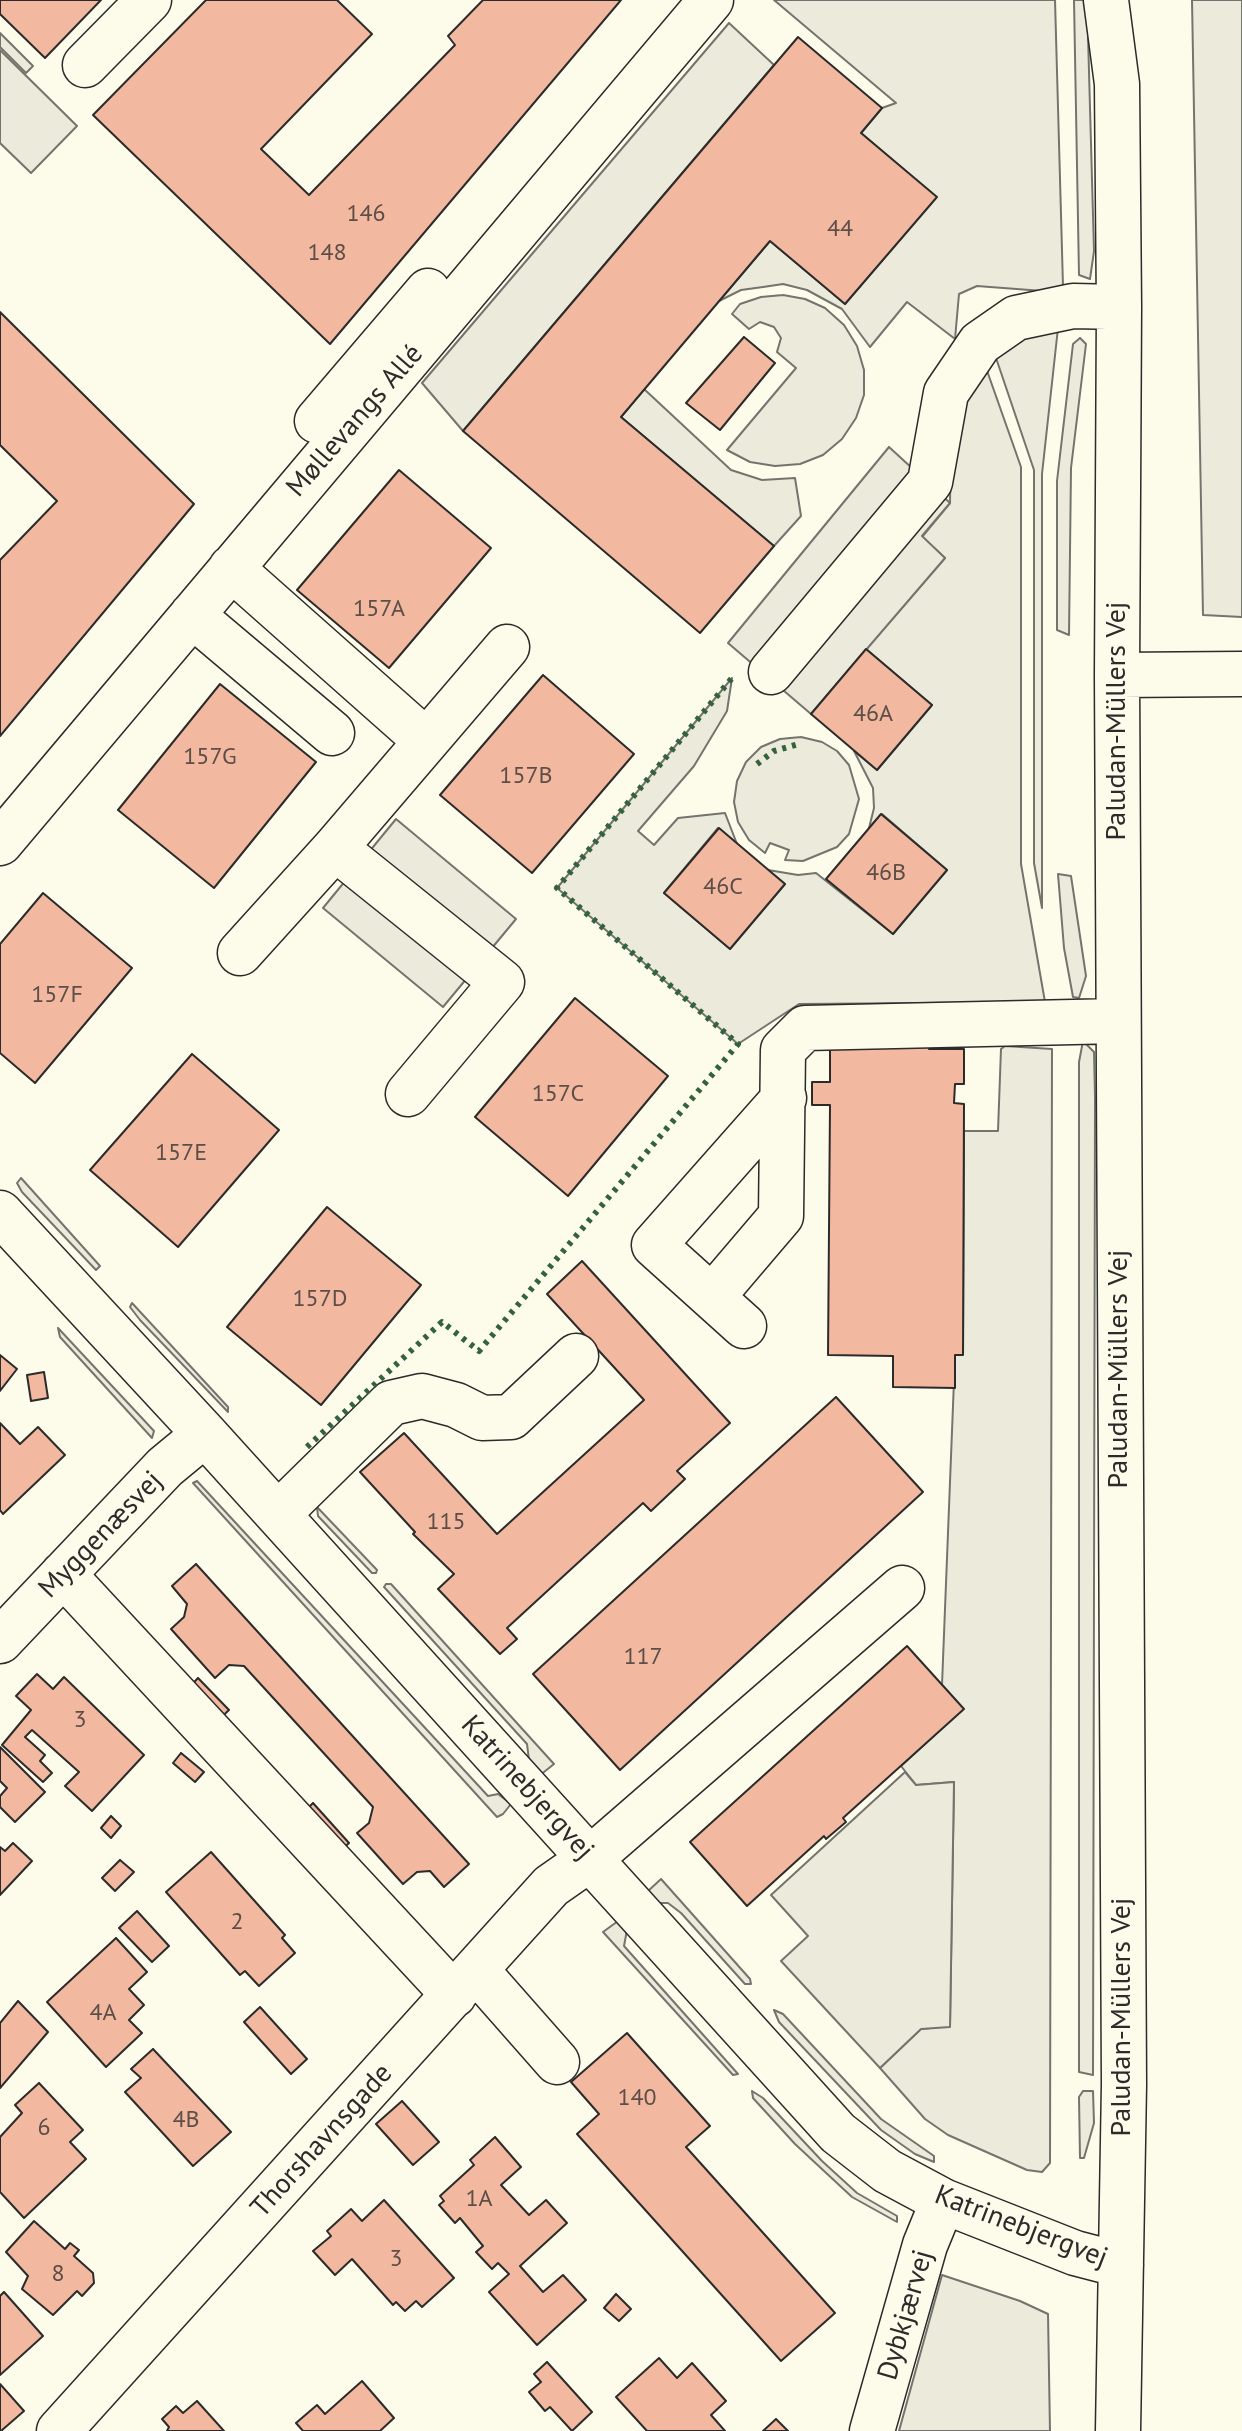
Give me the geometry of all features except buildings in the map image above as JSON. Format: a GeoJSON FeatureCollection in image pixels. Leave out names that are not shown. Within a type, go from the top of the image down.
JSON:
{"type":"FeatureCollection","features":[{"type":"Feature","properties":{"kind":"street"},"geometry":{"type":"LineString","coordinates":[[85,65],[149,0]]}},
{"type":"Feature","properties":{"kind":"street","name":"Møllevangs Allé"},"geometry":{"type":"LineString","coordinates":[[0,799],[671,0]]}},
{"type":"Feature","properties":{"kind":"street","name":"Møllevangs Allé"},"geometry":{"type":"LineString","coordinates":[[0,843],[711,0]]}},
{"type":"Feature","properties":{"kind":"street","name":"Paludan-Müllers Vej"},"geometry":{"type":"LineString","coordinates":[[1106,0],[1117,84],[1119,307],[1117,675],[1124,2084],[1118,2431]]}},
{"type":"Feature","properties":{"kind":"street","name":"Paludan-Müllers Vej"},"geometry":{"type":"LineString","coordinates":[[1117,84],[1127,0]]}},
{"type":"Feature","properties":{"kind":"street"},"geometry":{"type":"LineString","coordinates":[[771,672],[930,482],[946,393],[980,343],[1016,318],[1073,306],[1119,307]]}},
{"type":"Feature","properties":{"kind":"street"},"geometry":{"type":"LineString","coordinates":[[231,568],[425,740]]}},
{"type":"Feature","properties":{"kind":"street"},"geometry":{"type":"LineString","coordinates":[[192,615],[332,733]]}},
{"type":"Feature","properties":{"kind":"street"},"geometry":{"type":"LineString","coordinates":[[240,953],[335,848],[507,647]]}},
{"type":"Feature","properties":{"kind":"street"},"geometry":{"type":"LineString","coordinates":[[1117,675],[1242,674]]}},
{"type":"Feature","properties":{"kind":"street"},"geometry":{"type":"LineString","coordinates":[[335,848],[502,982],[408,1094]]}},
{"type":"Feature","properties":{"kind":"street"},"geometry":{"type":"LineString","coordinates":[[712,1297],[781,1216],[783,1050],[805,1028],[1118,1021]]}},
{"type":"Feature","properties":{"kind":"street"},"geometry":{"type":"LineString","coordinates":[[744,1326],[654,1245],[784,1098]]}},
{"type":"Feature","properties":{"kind":"street","name":"Katrinebjergvej"},"geometry":{"type":"LineString","coordinates":[[0,1213],[278,1514],[838,2133],[887,2171],[943,2201],[1075,2253],[1121,2265]]}},
{"type":"Feature","properties":{"kind":"street"},"geometry":{"type":"LineString","coordinates":[[278,1514],[391,1403],[422,1396],[456,1405],[482,1418],[511,1417],[576,1356]]}},
{"type":"Feature","properties":{"kind":"street","name":"Myggenæsvej"},"geometry":{"type":"LineString","coordinates":[[0,1641],[151,1482],[205,1434]]}},
{"type":"Feature","properties":{"kind":"street"},"geometry":{"type":"LineString","coordinates":[[63,1574],[465,1982],[557,2062]]}},
{"type":"Feature","properties":{"kind":"street","name":"Thorshavnsgade"},"geometry":{"type":"LineString","coordinates":[[59,2431],[551,1886],[591,1858],[902,1588]]}},
{"type":"Feature","properties":{"kind":"street","name":"Dybkjærvej"},"geometry":{"type":"LineString","coordinates":[[872,2431],[925,2245],[943,2201]]}},
{"type":"Feature","properties":{"kind":"shaded area"},"geometry":{"type":"Polygon","coordinates":[[[774,0],[1055,0],[1063,286],[1056,292],[977,286],[959,294],[955,339],[907,302],[870,347],[842,309],[807,290],[783,284],[741,290],[719,301],[770,241],[845,304],[936,197],[861,133],[882,108],[896,103],[774,0]]]}},
{"type":"Feature","properties":{"kind":"shaded area"},"geometry":{"type":"Polygon","coordinates":[[[1074,0],[1087,0],[1094,251],[1090,279],[1079,275],[1074,0]]]}},
{"type":"Feature","properties":{"kind":"shaded area"},"geometry":{"type":"Polygon","coordinates":[[[1192,0],[1242,0],[1242,617],[1203,615],[1192,0]]]}},
{"type":"Feature","properties":{"kind":"shaded area"},"geometry":{"type":"Polygon","coordinates":[[[729,23],[774,65],[463,431],[422,383],[729,23]]]}},
{"type":"Feature","properties":{"kind":"shaded area"},"geometry":{"type":"Polygon","coordinates":[[[0,33],[33,66],[26,73],[0,47],[0,33]]]}},
{"type":"Feature","properties":{"kind":"shaded area"},"geometry":{"type":"Polygon","coordinates":[[[0,50],[77,126],[31,173],[0,143],[0,50]]]}},
{"type":"Feature","properties":{"kind":"shaded area"},"geometry":{"type":"Polygon","coordinates":[[[783,295],[805,299],[825,308],[844,325],[857,346],[864,370],[864,395],[856,418],[842,439],[823,455],[800,464],[775,466],[750,462],[727,450],[796,368],[777,352],[781,338],[774,327],[760,322],[749,329],[732,314],[740,304],[761,297],[783,295]]]}},
{"type":"Feature","properties":{"kind":"shaded area"},"geometry":{"type":"Polygon","coordinates":[[[1058,328],[1042,474],[1042,908],[1034,863],[1034,470],[994,352],[1021,331],[1058,328]]]}},
{"type":"Feature","properties":{"kind":"shaded area"},"geometry":{"type":"Polygon","coordinates":[[[1080,338],[1086,344],[1071,468],[1069,635],[1057,630],[1057,481],[1073,344],[1080,338]]]}},
{"type":"Feature","properties":{"kind":"shaded area"},"geometry":{"type":"Polygon","coordinates":[[[985,365],[1021,467],[1021,864],[1045,1002],[799,1004],[738,1044],[557,888],[732,678],[727,711],[694,766],[638,831],[654,845],[678,818],[725,813],[737,844],[718,828],[664,893],[730,949],[785,884],[768,870],[798,875],[816,873],[893,934],[947,870],[882,814],[869,828],[874,808],[873,788],[854,751],[877,770],[932,705],[866,649],[945,558],[922,537],[950,503],[951,430],[985,365]]]}},
{"type":"Feature","properties":{"kind":"shaded area"},"geometry":{"type":"Polygon","coordinates":[[[644,389],[731,470],[762,480],[795,478],[801,516],[774,546],[621,417],[644,389]]]}},
{"type":"Feature","properties":{"kind":"shaded area"},"geometry":{"type":"Polygon","coordinates":[[[889,447],[950,503],[922,536],[945,558],[811,714],[728,643],[889,447]]]}},
{"type":"Feature","properties":{"kind":"shaded area"},"geometry":{"type":"Polygon","coordinates":[[[801,737],[822,742],[837,751],[849,765],[859,799],[849,834],[837,847],[803,861],[785,860],[789,850],[770,843],[765,853],[749,840],[738,822],[734,802],[737,781],[746,762],[761,747],[780,739],[801,737]]]}},
{"type":"Feature","properties":{"kind":"shaded area"},"geometry":{"type":"Polygon","coordinates":[[[396,819],[516,919],[443,1007],[323,908],[396,819]]]}},
{"type":"Feature","properties":{"kind":"shaded area"},"geometry":{"type":"Polygon","coordinates":[[[1058,874],[1071,876],[1086,976],[1079,998],[1073,997],[1064,948],[1058,874]]]}},
{"type":"Feature","properties":{"kind":"shaded area"},"geometry":{"type":"Polygon","coordinates":[[[1083,1041],[1094,1052],[1095,1097],[1093,2075],[1079,2072],[1079,1062],[1083,1041]]]}},
{"type":"Feature","properties":{"kind":"shaded area"},"geometry":{"type":"Polygon","coordinates":[[[1005,1046],[1052,1049],[1050,2163],[1042,2172],[1027,2170],[948,2135],[925,2119],[880,2068],[921,2029],[950,2026],[954,1782],[916,1785],[901,1766],[963,1709],[942,1685],[955,1355],[963,1354],[964,1131],[998,1131],[1001,1049],[1005,1046]]]}},
{"type":"Feature","properties":{"kind":"shaded area"},"geometry":{"type":"Polygon","coordinates":[[[21,1178],[100,1266],[96,1270],[22,1192],[17,1183],[21,1178]]]}},
{"type":"Feature","properties":{"kind":"shaded area"},"geometry":{"type":"Polygon","coordinates":[[[132,1303],[228,1407],[228,1412],[140,1320],[130,1307],[132,1303]]]}},
{"type":"Feature","properties":{"kind":"shaded area"},"geometry":{"type":"Polygon","coordinates":[[[58,1328],[154,1431],[152,1438],[60,1337],[58,1328]]]}},
{"type":"Feature","properties":{"kind":"shaded area"},"geometry":{"type":"Polygon","coordinates":[[[197,1481],[488,1796],[498,1794],[511,1804],[503,1814],[497,1817],[193,1483],[197,1481]]]}},
{"type":"Feature","properties":{"kind":"shaded area"},"geometry":{"type":"Polygon","coordinates":[[[317,1507],[377,1570],[376,1573],[372,1573],[318,1516],[317,1507]]]}},
{"type":"Feature","properties":{"kind":"shaded area"},"geometry":{"type":"Polygon","coordinates":[[[391,1584],[554,1764],[539,1776],[529,1760],[527,1744],[384,1587],[391,1584]]]}},
{"type":"Feature","properties":{"kind":"shaded area"},"geometry":{"type":"Polygon","coordinates":[[[905,1772],[916,1785],[954,1782],[950,2027],[921,2029],[880,2068],[781,1961],[808,1936],[771,1895],[905,1772]]]}},
{"type":"Feature","properties":{"kind":"shaded area"},"geometry":{"type":"Polygon","coordinates":[[[661,1879],[750,1979],[751,1984],[745,1984],[681,1913],[668,1903],[657,1903],[647,1892],[661,1879]]]}},
{"type":"Feature","properties":{"kind":"shaded area"},"geometry":{"type":"Polygon","coordinates":[[[618,1921],[627,1930],[624,1946],[738,2074],[733,2075],[603,1932],[618,1921]]]}},
{"type":"Feature","properties":{"kind":"shaded area"},"geometry":{"type":"Polygon","coordinates":[[[774,2010],[783,2014],[881,2119],[934,2156],[934,2162],[915,2154],[881,2130],[779,2022],[774,2010]]]}},
{"type":"Feature","properties":{"kind":"shaded area"},"geometry":{"type":"Polygon","coordinates":[[[752,2091],[763,2098],[857,2193],[897,2216],[897,2222],[852,2197],[795,2144],[753,2098],[752,2091]]]}},
{"type":"Feature","properties":{"kind":"shaded area"},"geometry":{"type":"Polygon","coordinates":[[[1083,2091],[1093,2091],[1094,2123],[1084,2158],[1080,2158],[1079,2097],[1083,2091]]]}},
{"type":"Feature","properties":{"kind":"shaded area"},"geometry":{"type":"Polygon","coordinates":[[[942,2275],[1020,2301],[1048,2314],[1050,2431],[899,2431],[942,2275]]]}},
{"type":"Feature","properties":{"kind":"hedge"},"geometry":{"type":"LineString","coordinates":[[307,1447],[442,1322],[479,1351],[738,1044],[557,888],[732,678]]}},
{"type":"Feature","properties":{"kind":"hedge"},"geometry":{"type":"LineString","coordinates":[[757,764],[774,751],[799,744]]}}]}
